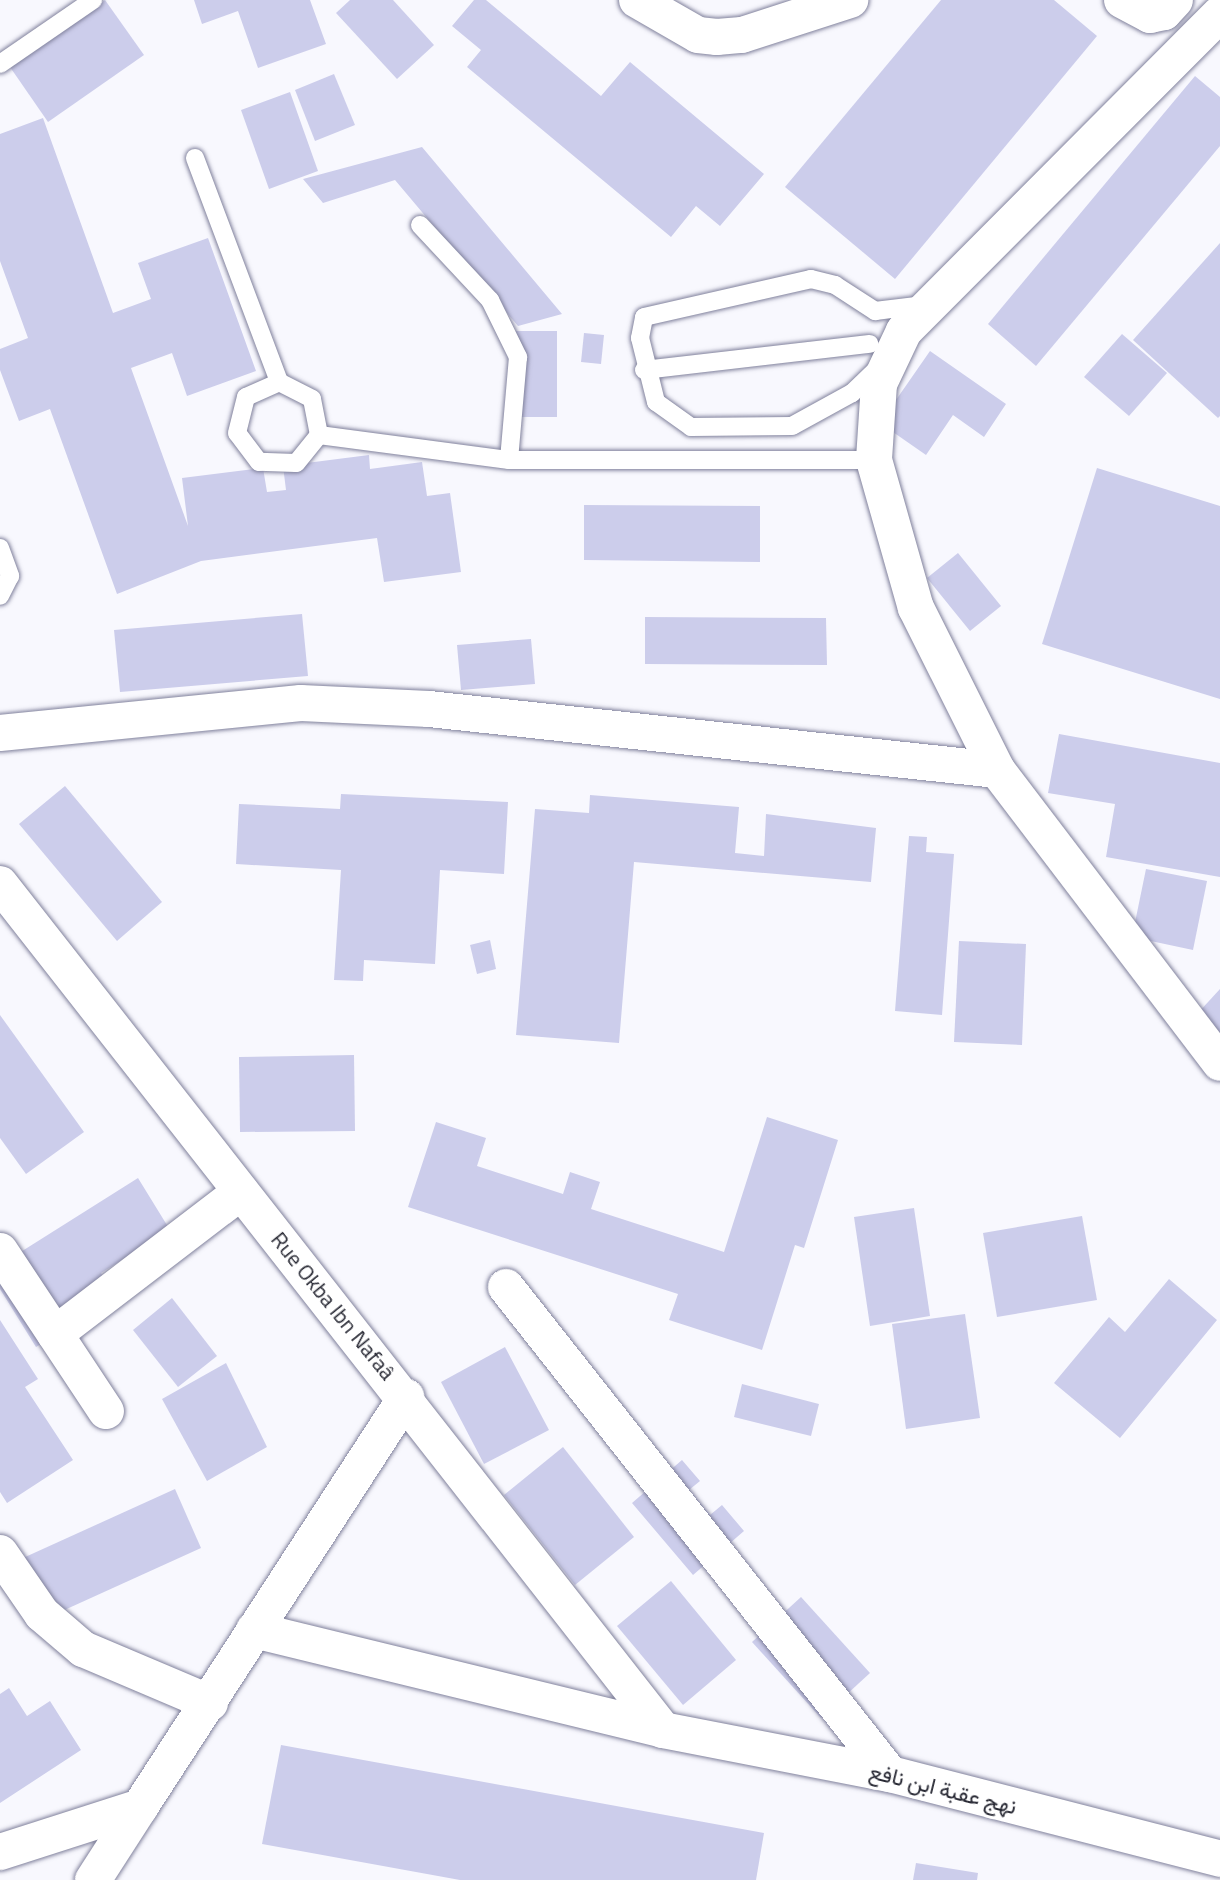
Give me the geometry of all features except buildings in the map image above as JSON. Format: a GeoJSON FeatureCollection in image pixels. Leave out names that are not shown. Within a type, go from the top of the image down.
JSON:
{"type":"FeatureCollection","features":[{"type":"Feature","properties":{"kind":"street"},"geometry":{"type":"LineString","coordinates":[[637,0],[698,35],[717,37],[742,35],[850,0]]}},
{"type":"Feature","properties":{"kind":"street"},"geometry":{"type":"LineString","coordinates":[[1122,0],[1150,15],[1164,12],[1175,0]]}},
{"type":"Feature","properties":{"kind":"street"},"geometry":{"type":"LineString","coordinates":[[1220,14],[931,304],[890,321],[879,384],[874,460],[916,608],[997,770],[1220,1063]]}},
{"type":"Feature","properties":{"kind":"street"},"geometry":{"type":"LineString","coordinates":[[0,733],[301,703],[429,709],[997,770]]}},
{"type":"Feature","properties":{"kind":"street","name":"Rue Okba Ibn Nafaâ"},"geometry":{"type":"LineString","coordinates":[[0,884],[406,1397],[550,1590],[663,1730]]}},
{"type":"Feature","properties":{"kind":"street"},"geometry":{"type":"LineString","coordinates":[[55,1334],[241,1192]]}},
{"type":"Feature","properties":{"kind":"street"},"geometry":{"type":"LineString","coordinates":[[0,1251],[106,1411]]}},
{"type":"Feature","properties":{"kind":"street"},"geometry":{"type":"LineString","coordinates":[[506,1287],[890,1774]]}},
{"type":"Feature","properties":{"kind":"street"},"geometry":{"type":"LineString","coordinates":[[93,1880],[406,1397]]}},
{"type":"Feature","properties":{"kind":"street"},"geometry":{"type":"LineString","coordinates":[[0,1553],[42,1614],[83,1649],[210,1703]]}},
{"type":"Feature","properties":{"kind":"street","name":"نهج عقبة ابن نافع"},"geometry":{"type":"LineString","coordinates":[[254,1630],[663,1730],[890,1774],[1220,1859]]}},
{"type":"Feature","properties":{"kind":"street"},"geometry":{"type":"LineString","coordinates":[[0,1852],[140,1807]]}},
{"type":"Feature","properties":{"kind":"lane"},"geometry":{"type":"LineString","coordinates":[[0,64],[93,0]]}},
{"type":"Feature","properties":{"kind":"lane"},"geometry":{"type":"LineString","coordinates":[[195,158],[279,382],[312,399],[319,435]]}},
{"type":"Feature","properties":{"kind":"lane"},"geometry":{"type":"LineString","coordinates":[[420,225],[490,300],[518,357],[509,460]]}},
{"type":"Feature","properties":{"kind":"lane"},"geometry":{"type":"LineString","coordinates":[[811,279],[835,285],[890,321],[875,373],[852,393],[792,426],[691,427],[656,402],[644,370],[640,338],[644,317],[811,279]]}},
{"type":"Feature","properties":{"kind":"lane"},"geometry":{"type":"LineString","coordinates":[[644,370],[870,344],[890,321]]}},
{"type":"Feature","properties":{"kind":"lane"},"geometry":{"type":"LineString","coordinates":[[870,344],[875,373]]}},
{"type":"Feature","properties":{"kind":"lane"},"geometry":{"type":"LineString","coordinates":[[279,382],[246,397],[237,433],[259,462],[296,463],[319,435]]}},
{"type":"Feature","properties":{"kind":"lane"},"geometry":{"type":"LineString","coordinates":[[319,435],[509,460],[874,460]]}},
{"type":"Feature","properties":{"kind":"lane"},"geometry":{"type":"LineString","coordinates":[[0,548],[10,576],[0,596]]}}]}
